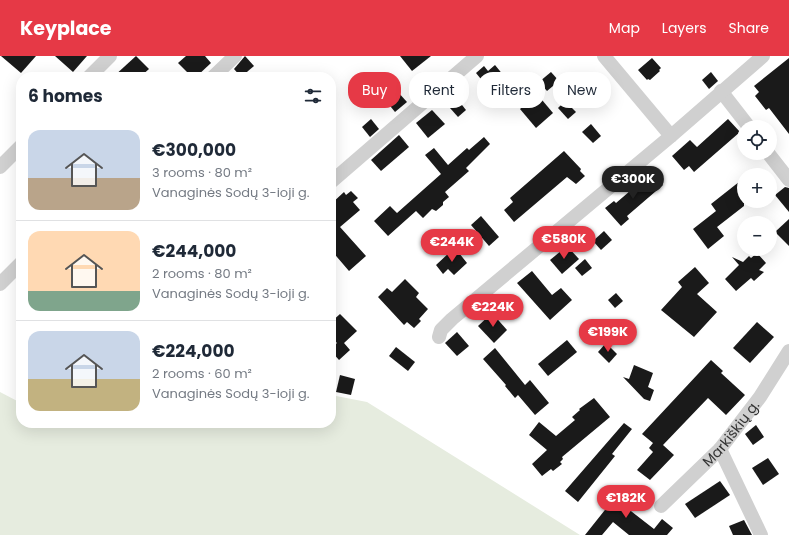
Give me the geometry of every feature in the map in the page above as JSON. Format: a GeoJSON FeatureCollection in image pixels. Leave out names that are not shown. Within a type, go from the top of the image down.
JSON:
{"type":"FeatureCollection","features":[{"type":"Feature","properties":{"kind":"street"},"geometry":{"type":"LineString","coordinates":[[94,72],[110,56]]}},
{"type":"Feature","properties":{"kind":"street"},"geometry":{"type":"LineString","coordinates":[[218,72],[235,56]]}},
{"type":"Feature","properties":{"kind":"street"},"geometry":{"type":"LineString","coordinates":[[336,178],[477,56]]}},
{"type":"Feature","properties":{"kind":"street"},"geometry":{"type":"LineString","coordinates":[[604,56],[671,136]]}},
{"type":"Feature","properties":{"kind":"street"},"geometry":{"type":"LineString","coordinates":[[439,337],[441,330],[452,319],[671,136],[763,56]]}},
{"type":"Feature","properties":{"kind":"street"},"geometry":{"type":"LineString","coordinates":[[721,91],[744,120]]}},
{"type":"Feature","properties":{"kind":"street"},"geometry":{"type":"LineString","coordinates":[[0,167],[16,151]]}},
{"type":"Feature","properties":{"kind":"street"},"geometry":{"type":"LineString","coordinates":[[773,160],[789,180]]}},
{"type":"Feature","properties":{"kind":"street"},"geometry":{"type":"LineString","coordinates":[[0,284],[16,268]]}},
{"type":"Feature","properties":{"kind":"street","name":"Markiškių g."},"geometry":{"type":"LineString","coordinates":[[661,506],[720,449],[760,397],[789,351]]}},
{"type":"Feature","properties":{"kind":"street"},"geometry":{"type":"LineString","coordinates":[[720,449],[761,535]]}},
{"type":"Feature","properties":{"kind":"shaded area"},"geometry":{"type":"Polygon","coordinates":[[[0,392],[16,400],[16,428],[336,428],[336,396],[367,402],[580,535],[0,535],[0,392]]]}},
{"type":"Feature","properties":{"kind":"building"},"geometry":{"type":"Polygon","coordinates":[[[1,56],[36,56],[22,72],[20,72],[1,56]]]}},
{"type":"Feature","properties":{"kind":"building"},"geometry":{"type":"Polygon","coordinates":[[[55,56],[87,56],[73,72],[55,56]]]}},
{"type":"Feature","properties":{"kind":"building"},"geometry":{"type":"Polygon","coordinates":[[[136,56],[149,69],[146,72],[118,72],[136,56]]]}},
{"type":"Feature","properties":{"kind":"building"},"geometry":{"type":"Polygon","coordinates":[[[186,56],[205,56],[211,63],[201,72],[187,72],[178,63],[186,56]]]}},
{"type":"Feature","properties":{"kind":"building"},"geometry":{"type":"Polygon","coordinates":[[[245,56],[254,66],[247,72],[237,72],[234,69],[245,56]]]}},
{"type":"Feature","properties":{"kind":"building"},"geometry":{"type":"Polygon","coordinates":[[[400,56],[431,56],[412,71],[400,56]]]}},
{"type":"Feature","properties":{"kind":"building"},"geometry":{"type":"Polygon","coordinates":[[[652,58],[661,68],[659,70],[660,71],[650,80],[647,80],[638,70],[652,58]]]}},
{"type":"Feature","properties":{"kind":"building"},"geometry":{"type":"Polygon","coordinates":[[[789,58],[789,134],[769,108],[766,110],[755,96],[759,92],[754,86],[789,58]]]}},
{"type":"Feature","properties":{"kind":"building"},"geometry":{"type":"Polygon","coordinates":[[[495,65],[501,72],[477,72],[484,66],[488,71],[495,65]]]}},
{"type":"Feature","properties":{"kind":"building"},"geometry":{"type":"Polygon","coordinates":[[[551,72],[553,74],[553,86],[547,91],[545,89],[545,77],[551,72]]]}},
{"type":"Feature","properties":{"kind":"building"},"geometry":{"type":"Polygon","coordinates":[[[711,72],[718,81],[709,89],[702,80],[711,72]]]}},
{"type":"Feature","properties":{"kind":"building"},"geometry":{"type":"Polygon","coordinates":[[[401,95],[407,102],[401,107],[401,95]]]}},
{"type":"Feature","properties":{"kind":"building"},"geometry":{"type":"Polygon","coordinates":[[[545,104],[553,113],[536,128],[520,109],[545,108],[545,104]]]}},
{"type":"Feature","properties":{"kind":"building"},"geometry":{"type":"Polygon","coordinates":[[[392,108],[400,108],[395,112],[392,108]]]}},
{"type":"Feature","properties":{"kind":"building"},"geometry":{"type":"Polygon","coordinates":[[[450,108],[464,108],[466,110],[458,117],[450,108]]]}},
{"type":"Feature","properties":{"kind":"building"},"geometry":{"type":"Polygon","coordinates":[[[558,108],[572,108],[576,112],[568,119],[558,108]]]}},
{"type":"Feature","properties":{"kind":"building"},"geometry":{"type":"Polygon","coordinates":[[[432,110],[445,124],[428,138],[416,123],[432,110]]]}},
{"type":"Feature","properties":{"kind":"building"},"geometry":{"type":"Polygon","coordinates":[[[371,119],[379,129],[370,137],[362,127],[371,119]]]}},
{"type":"Feature","properties":{"kind":"building"},"geometry":{"type":"Polygon","coordinates":[[[728,119],[737,129],[737,135],[694,172],[689,166],[684,170],[672,156],[690,140],[697,147],[728,119]]]}},
{"type":"Feature","properties":{"kind":"building"},"geometry":{"type":"Polygon","coordinates":[[[591,124],[601,136],[593,143],[582,132],[591,124]]]}},
{"type":"Feature","properties":{"kind":"building"},"geometry":{"type":"Polygon","coordinates":[[[399,135],[409,147],[381,171],[371,160],[399,135]]]}},
{"type":"Feature","properties":{"kind":"building"},"geometry":{"type":"Polygon","coordinates":[[[484,137],[490,144],[466,168],[469,171],[445,192],[449,197],[436,211],[432,209],[423,218],[416,211],[388,236],[374,221],[390,206],[397,213],[441,174],[425,155],[434,148],[448,165],[467,148],[469,150],[484,137]]]}},
{"type":"Feature","properties":{"kind":"building"},"geometry":{"type":"Polygon","coordinates":[[[564,151],[581,169],[580,171],[585,176],[576,184],[567,177],[514,222],[504,210],[513,202],[510,198],[564,151]]]}},
{"type":"Feature","properties":{"kind":"building"},"geometry":{"type":"Polygon","coordinates":[[[653,174],[663,185],[627,216],[629,219],[621,226],[605,208],[614,201],[616,203],[630,191],[632,193],[653,174]]]}},
{"type":"Feature","properties":{"kind":"building"},"geometry":{"type":"Polygon","coordinates":[[[737,184],[737,208],[741,208],[717,227],[724,236],[708,249],[693,229],[716,211],[711,204],[737,184]]]}},
{"type":"Feature","properties":{"kind":"building"},"geometry":{"type":"Polygon","coordinates":[[[785,187],[789,188],[789,212],[777,197],[777,193],[785,187]]]}},
{"type":"Feature","properties":{"kind":"building"},"geometry":{"type":"Polygon","coordinates":[[[351,191],[358,198],[353,202],[360,210],[340,227],[366,256],[349,271],[336,256],[336,199],[344,192],[346,195],[351,191]]]}},
{"type":"Feature","properties":{"kind":"building"},"geometry":{"type":"Polygon","coordinates":[[[481,216],[499,237],[489,246],[471,225],[481,216]]]}},
{"type":"Feature","properties":{"kind":"building"},"geometry":{"type":"Polygon","coordinates":[[[789,219],[789,246],[777,234],[777,230],[789,219]]]}},
{"type":"Feature","properties":{"kind":"building"},"geometry":{"type":"Polygon","coordinates":[[[604,231],[612,240],[601,250],[593,241],[604,231]]]}},
{"type":"Feature","properties":{"kind":"building"},"geometry":{"type":"Polygon","coordinates":[[[567,246],[579,259],[562,274],[550,260],[567,246]]]}},
{"type":"Feature","properties":{"kind":"building"},"geometry":{"type":"Polygon","coordinates":[[[450,252],[455,256],[459,253],[467,263],[454,275],[448,269],[443,274],[436,265],[450,252]]]}},
{"type":"Feature","properties":{"kind":"building"},"geometry":{"type":"Polygon","coordinates":[[[749,256],[751,258],[753,256],[760,256],[766,263],[759,270],[764,272],[754,281],[751,278],[736,291],[725,279],[739,265],[732,257],[743,262],[749,256]]]}},
{"type":"Feature","properties":{"kind":"building"},"geometry":{"type":"Polygon","coordinates":[[[585,259],[592,268],[582,276],[575,268],[585,259]]]}},
{"type":"Feature","properties":{"kind":"building"},"geometry":{"type":"Polygon","coordinates":[[[695,267],[709,283],[697,294],[717,312],[694,337],[661,310],[682,287],[678,282],[695,267]]]}},
{"type":"Feature","properties":{"kind":"building"},"geometry":{"type":"Polygon","coordinates":[[[532,271],[552,295],[561,288],[572,300],[550,320],[517,283],[532,271]]]}},
{"type":"Feature","properties":{"kind":"building"},"geometry":{"type":"Polygon","coordinates":[[[405,279],[419,293],[416,297],[428,309],[419,319],[421,321],[414,328],[407,322],[404,325],[378,297],[387,288],[392,292],[405,279]]]}},
{"type":"Feature","properties":{"kind":"building"},"geometry":{"type":"Polygon","coordinates":[[[616,293],[623,301],[615,308],[608,300],[616,293]]]}},
{"type":"Feature","properties":{"kind":"building"},"geometry":{"type":"Polygon","coordinates":[[[492,313],[507,330],[494,343],[478,326],[492,313]]]}},
{"type":"Feature","properties":{"kind":"building"},"geometry":{"type":"Polygon","coordinates":[[[340,314],[357,331],[344,343],[350,350],[339,360],[336,357],[336,318],[340,314]]]}},
{"type":"Feature","properties":{"kind":"building"},"geometry":{"type":"Polygon","coordinates":[[[757,322],[774,337],[750,363],[733,348],[757,322]]]}},
{"type":"Feature","properties":{"kind":"building"},"geometry":{"type":"Polygon","coordinates":[[[457,332],[469,346],[457,356],[445,343],[457,332]]]}},
{"type":"Feature","properties":{"kind":"building"},"geometry":{"type":"Polygon","coordinates":[[[567,340],[577,352],[548,376],[538,364],[567,340]]]}},
{"type":"Feature","properties":{"kind":"building"},"geometry":{"type":"Polygon","coordinates":[[[606,343],[617,354],[609,363],[598,352],[606,343]]]}},
{"type":"Feature","properties":{"kind":"building"},"geometry":{"type":"Polygon","coordinates":[[[396,347],[415,362],[408,371],[389,356],[396,347]]]}},
{"type":"Feature","properties":{"kind":"building"},"geometry":{"type":"Polygon","coordinates":[[[495,348],[525,385],[530,380],[549,403],[535,415],[518,395],[515,398],[505,386],[506,385],[483,359],[495,348]]]}},
{"type":"Feature","properties":{"kind":"building"},"geometry":{"type":"Polygon","coordinates":[[[711,360],[723,371],[721,373],[745,395],[726,415],[708,398],[663,445],[674,455],[650,480],[637,470],[653,452],[649,448],[653,443],[642,434],[711,360]]]}},
{"type":"Feature","properties":{"kind":"building"},"geometry":{"type":"Polygon","coordinates":[[[634,365],[653,373],[648,387],[654,390],[650,401],[644,399],[623,377],[629,379],[634,365]]]}},
{"type":"Feature","properties":{"kind":"building"},"geometry":{"type":"Polygon","coordinates":[[[340,375],[355,379],[351,395],[336,392],[340,375]]]}},
{"type":"Feature","properties":{"kind":"building"},"geometry":{"type":"Polygon","coordinates":[[[594,398],[610,417],[562,457],[563,459],[560,462],[562,464],[553,471],[551,469],[542,476],[532,464],[547,450],[529,435],[539,422],[556,436],[575,420],[572,417],[580,410],[579,409],[594,398]]]}},
{"type":"Feature","properties":{"kind":"building"},"geometry":{"type":"Polygon","coordinates":[[[624,423],[632,429],[612,454],[615,456],[578,502],[565,491],[624,423]]]}},
{"type":"Feature","properties":{"kind":"building"},"geometry":{"type":"Polygon","coordinates":[[[756,425],[764,437],[753,445],[745,434],[756,425]]]}},
{"type":"Feature","properties":{"kind":"building"},"geometry":{"type":"Polygon","coordinates":[[[768,458],[779,474],[763,485],[752,468],[768,458]]]}},
{"type":"Feature","properties":{"kind":"building"},"geometry":{"type":"Polygon","coordinates":[[[720,481],[730,495],[695,518],[685,504],[720,481]]]}},
{"type":"Feature","properties":{"kind":"building"},"geometry":{"type":"Polygon","coordinates":[[[624,486],[637,496],[627,508],[654,529],[662,519],[673,528],[667,535],[629,535],[613,522],[602,535],[585,535],[624,486]]]}},
{"type":"Feature","properties":{"kind":"building"},"geometry":{"type":"Polygon","coordinates":[[[744,520],[752,535],[733,535],[729,526],[744,520]]]}}]}
